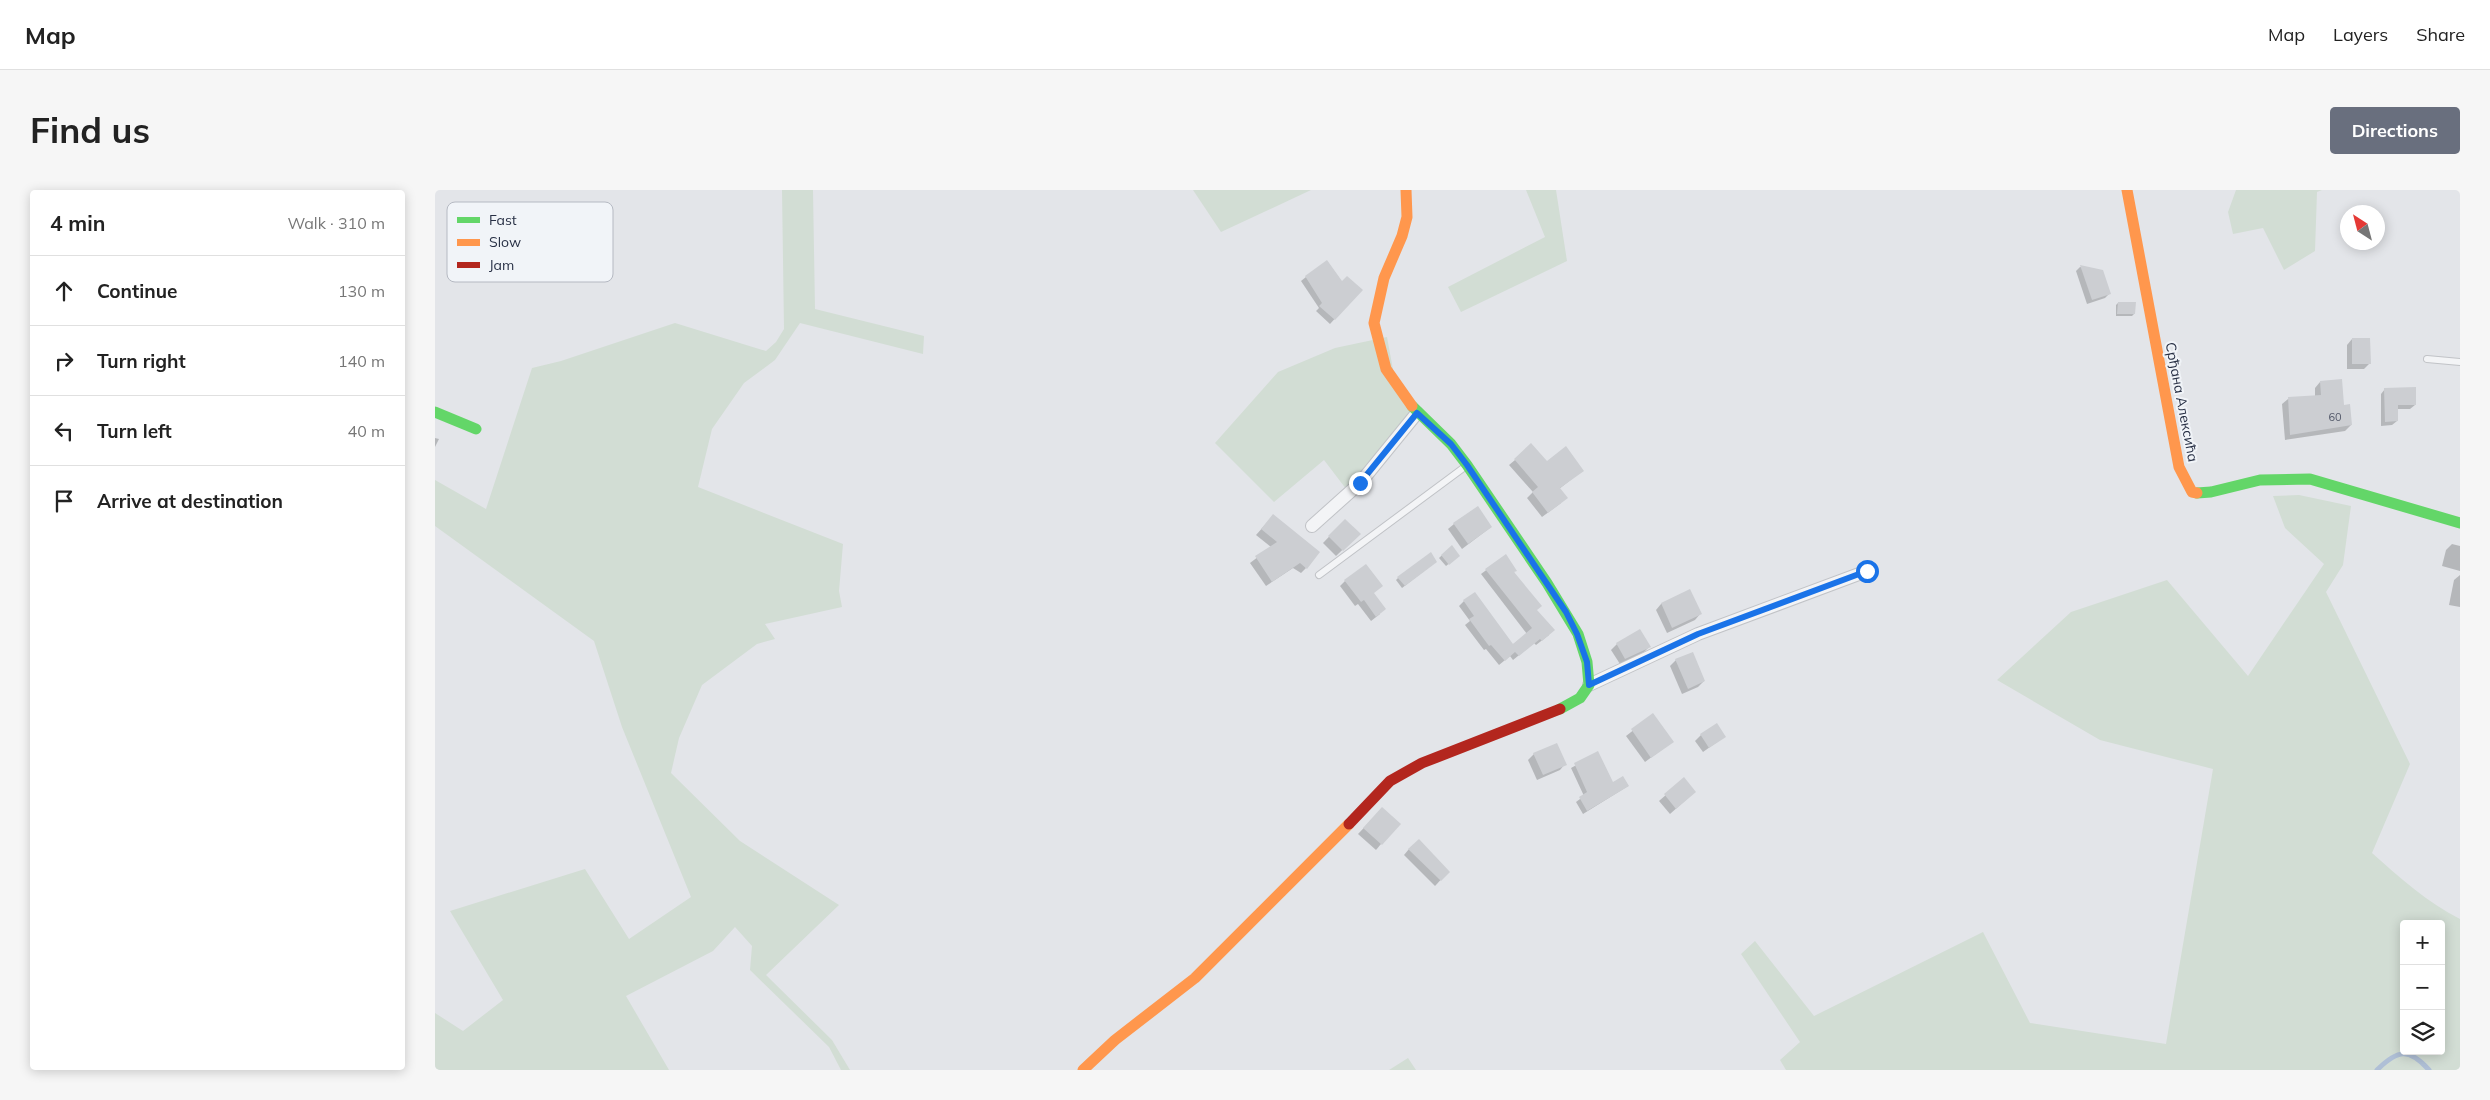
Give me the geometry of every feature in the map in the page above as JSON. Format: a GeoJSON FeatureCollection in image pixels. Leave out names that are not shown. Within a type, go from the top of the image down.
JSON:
{"type":"FeatureCollection","features":[{"type":"Feature","properties":{"kind":"street"},"geometry":{"type":"LineString","coordinates":[[1406,190],[1407,217],[1402,236],[1384,278],[1374,323],[1386,369],[1394,384],[1417,413],[1451,444],[1515,534],[1570,620],[1587,662],[1589,685]]}},
{"type":"Feature","properties":{"kind":"street","name":"Срђана Алексића"},"geometry":{"type":"LineString","coordinates":[[2127,190],[2179,467],[2183,478],[2192,492],[2209,492],[2242,483],[2286,477],[2310,479],[2460,523]]}},
{"type":"Feature","properties":{"kind":"street"},"geometry":{"type":"LineString","coordinates":[[435,412],[476,429]]}},
{"type":"Feature","properties":{"kind":"street"},"geometry":{"type":"LineString","coordinates":[[1312,526],[1355,488],[1417,413]]}},
{"type":"Feature","properties":{"kind":"street"},"geometry":{"type":"LineString","coordinates":[[1083,1070],[1115,1040],[1195,978],[1273,902],[1390,781],[1421,763],[1563,708],[1580,698],[1589,685],[1698,634],[1867,571]]}},
{"type":"Feature","properties":{"kind":"lane"},"geometry":{"type":"LineString","coordinates":[[2427,358],[2460,362]]}},
{"type":"Feature","properties":{"kind":"lane"},"geometry":{"type":"LineString","coordinates":[[1319,575],[1467,465]]}},
{"type":"Feature","properties":{"kind":"shaded area"},"geometry":{"type":"Polygon","coordinates":[[[782,190],[813,190],[815,309],[924,336],[923,354],[800,323],[775,360],[744,383],[712,429],[698,487],[843,544],[839,591],[842,607],[765,624],[775,639],[757,644],[702,685],[679,738],[671,773],[740,841],[839,905],[766,975],[832,1040],[850,1070],[841,1070],[829,1047],[750,970],[752,946],[735,927],[713,951],[626,996],[669,1070],[435,1070],[435,1013],[463,1031],[503,1000],[450,911],[585,869],[629,939],[691,897],[622,727],[594,641],[435,526],[435,480],[486,509],[532,368],[561,361],[675,323],[766,351],[776,342],[784,329],[782,190]]]}},
{"type":"Feature","properties":{"kind":"shaded area"},"geometry":{"type":"Polygon","coordinates":[[[1193,190],[1311,190],[1221,232],[1193,190]]]}},
{"type":"Feature","properties":{"kind":"shaded area"},"geometry":{"type":"Polygon","coordinates":[[[1526,190],[1556,190],[1567,261],[1461,312],[1448,287],[1545,237],[1526,190]]]}},
{"type":"Feature","properties":{"kind":"shaded area"},"geometry":{"type":"Polygon","coordinates":[[[2236,190],[2322,190],[2317,192],[2315,251],[2284,270],[2263,228],[2233,234],[2228,212],[2236,190]]]}},
{"type":"Feature","properties":{"kind":"shaded area"},"geometry":{"type":"Polygon","coordinates":[[[1387,337],[1394,375],[1421,413],[1353,498],[1324,460],[1274,502],[1215,443],[1278,372],[1335,348],[1387,337]]]}},
{"type":"Feature","properties":{"kind":"shaded area"},"geometry":{"type":"Polygon","coordinates":[[[2299,495],[2351,506],[2343,565],[2326,592],[2410,764],[2372,853],[2425,897],[2460,919],[2460,1070],[1786,1070],[1780,1060],[1800,1042],[1741,954],[1755,941],[1814,1016],[1983,932],[2030,1023],[2166,1044],[2213,769],[2100,740],[1997,680],[2071,612],[2167,580],[2248,676],[2324,564],[2285,528],[2273,496],[2299,495]]]}},
{"type":"Feature","properties":{"kind":"shaded area"},"geometry":{"type":"Polygon","coordinates":[[[1408,1058],[1416,1070],[1389,1070],[1408,1058]]]}},
{"type":"Feature","properties":{"kind":"building"},"geometry":{"type":"Polygon","coordinates":[[[1327,260],[1342,281],[1347,276],[1363,290],[1335,320],[1319,306],[1322,303],[1305,276],[1327,260]]]}},
{"type":"Feature","properties":{"kind":"building"},"geometry":{"type":"Polygon","coordinates":[[[2080,265],[2103,270],[2111,294],[2092,300],[2080,265]]]}},
{"type":"Feature","properties":{"kind":"building"},"geometry":{"type":"Polygon","coordinates":[[[2118,302],[2136,302],[2135,314],[2117,314],[2118,302]]]}},
{"type":"Feature","properties":{"kind":"building"},"geometry":{"type":"Polygon","coordinates":[[[2352,338],[2370,338],[2371,364],[2352,364],[2352,338]]]}},
{"type":"Feature","properties":{"kind":"building"},"geometry":{"type":"Polygon","coordinates":[[[2342,379],[2344,405],[2350,404],[2352,425],[2290,435],[2288,397],[2321,395],[2320,381],[2342,379]]]}},
{"type":"Feature","properties":{"kind":"building"},"geometry":{"type":"Polygon","coordinates":[[[2416,387],[2416,405],[2398,405],[2398,421],[2385,422],[2384,388],[2416,387]]]}},
{"type":"Feature","properties":{"kind":"building"},"geometry":{"type":"Polygon","coordinates":[[[1531,443],[1547,461],[1566,446],[1584,471],[1560,488],[1568,498],[1548,513],[1532,492],[1538,487],[1514,459],[1531,443]]]}},
{"type":"Feature","properties":{"kind":"building"},"geometry":{"type":"Polygon","coordinates":[[[1478,506],[1492,527],[1468,544],[1453,523],[1478,506]]]}},
{"type":"Feature","properties":{"kind":"building"},"geometry":{"type":"Polygon","coordinates":[[[1273,514],[1320,552],[1307,569],[1300,563],[1272,582],[1255,556],[1277,542],[1261,529],[1273,514]]]}},
{"type":"Feature","properties":{"kind":"building"},"geometry":{"type":"Polygon","coordinates":[[[1345,519],[1361,534],[1343,551],[1328,536],[1345,519]]]}},
{"type":"Feature","properties":{"kind":"building"},"geometry":{"type":"Polygon","coordinates":[[[1452,545],[1460,556],[1449,565],[1441,555],[1452,545]]]}},
{"type":"Feature","properties":{"kind":"building"},"geometry":{"type":"Polygon","coordinates":[[[1431,552],[1437,562],[1405,586],[1397,577],[1431,552]]]}},
{"type":"Feature","properties":{"kind":"building"},"geometry":{"type":"Polygon","coordinates":[[[1506,554],[1517,571],[1514,572],[1542,606],[1537,610],[1555,630],[1519,656],[1515,652],[1505,661],[1491,645],[1489,646],[1469,619],[1474,616],[1463,600],[1475,592],[1513,644],[1532,628],[1485,569],[1506,554]]]}},
{"type":"Feature","properties":{"kind":"building"},"geometry":{"type":"Polygon","coordinates":[[[1366,564],[1383,586],[1374,593],[1386,609],[1376,617],[1364,600],[1361,602],[1344,580],[1366,564]]]}},
{"type":"Feature","properties":{"kind":"building"},"geometry":{"type":"Polygon","coordinates":[[[1690,589],[1702,614],[1672,628],[1661,603],[1690,589]]]}},
{"type":"Feature","properties":{"kind":"building"},"geometry":{"type":"Polygon","coordinates":[[[1640,629],[1651,647],[1625,659],[1616,643],[1640,629]]]}},
{"type":"Feature","properties":{"kind":"building"},"geometry":{"type":"Polygon","coordinates":[[[1693,652],[1705,681],[1688,689],[1675,659],[1693,652]]]}},
{"type":"Feature","properties":{"kind":"building"},"geometry":{"type":"Polygon","coordinates":[[[1653,713],[1674,742],[1651,758],[1631,729],[1653,713]]]}},
{"type":"Feature","properties":{"kind":"building"},"geometry":{"type":"Polygon","coordinates":[[[1717,723],[1726,737],[1709,748],[1700,734],[1717,723]]]}},
{"type":"Feature","properties":{"kind":"building"},"geometry":{"type":"Polygon","coordinates":[[[1557,743],[1567,765],[1543,775],[1533,753],[1557,743]]]}},
{"type":"Feature","properties":{"kind":"building"},"geometry":{"type":"Polygon","coordinates":[[[1598,751],[1613,782],[1623,776],[1629,786],[1587,811],[1579,797],[1587,792],[1574,763],[1598,751]]]}},
{"type":"Feature","properties":{"kind":"building"},"geometry":{"type":"Polygon","coordinates":[[[1684,777],[1696,792],[1676,809],[1664,794],[1684,777]]]}},
{"type":"Feature","properties":{"kind":"building"},"geometry":{"type":"Polygon","coordinates":[[[1382,807],[1401,824],[1382,845],[1363,828],[1382,807]]]}},
{"type":"Feature","properties":{"kind":"building"},"geometry":{"type":"Polygon","coordinates":[[[1419,839],[1450,872],[1441,881],[1408,849],[1419,839]]]}},
{"type":"Feature","properties":{"kind":"waterway"},"geometry":{"type":"LineString","coordinates":[[2377,1070],[2391,1058],[2403,1054],[2415,1058],[2429,1070]]}},
{"type":"Feature","properties":{"kind":"traffic: fast"},"geometry":{"type":"LineString","coordinates":[[1412,406],[1451,444],[1467,465],[1547,583],[1578,634],[1587,662],[1589,685],[1580,698],[1560,709]]}},
{"type":"Feature","properties":{"kind":"traffic: fast"},"geometry":{"type":"LineString","coordinates":[[435,412],[476,429]]}},
{"type":"Feature","properties":{"kind":"traffic: fast"},"geometry":{"type":"LineString","coordinates":[[2197,493],[2211,492],[2260,480],[2310,479],[2460,523]]}},
{"type":"Feature","properties":{"kind":"traffic: slow"},"geometry":{"type":"LineString","coordinates":[[1406,190],[1407,217],[1402,236],[1384,278],[1374,323],[1386,369],[1412,406]]}},
{"type":"Feature","properties":{"kind":"traffic: slow"},"geometry":{"type":"LineString","coordinates":[[2127,190],[2179,467],[2192,492],[2197,493]]}},
{"type":"Feature","properties":{"kind":"traffic: slow"},"geometry":{"type":"LineString","coordinates":[[1083,1070],[1115,1040],[1195,978],[1349,824]]}},
{"type":"Feature","properties":{"kind":"traffic: jam"},"geometry":{"type":"LineString","coordinates":[[1349,824],[1390,781],[1422,763],[1560,709]]}},
{"type":"Feature","properties":{"kind":"route"},"geometry":{"type":"LineString","coordinates":[[1360,483],[1417,413],[1432,426],[1451,444],[1486,491],[1566,612],[1577,634],[1587,662],[1590,674],[1589,685],[1698,634],[1867,571]]}}]}
